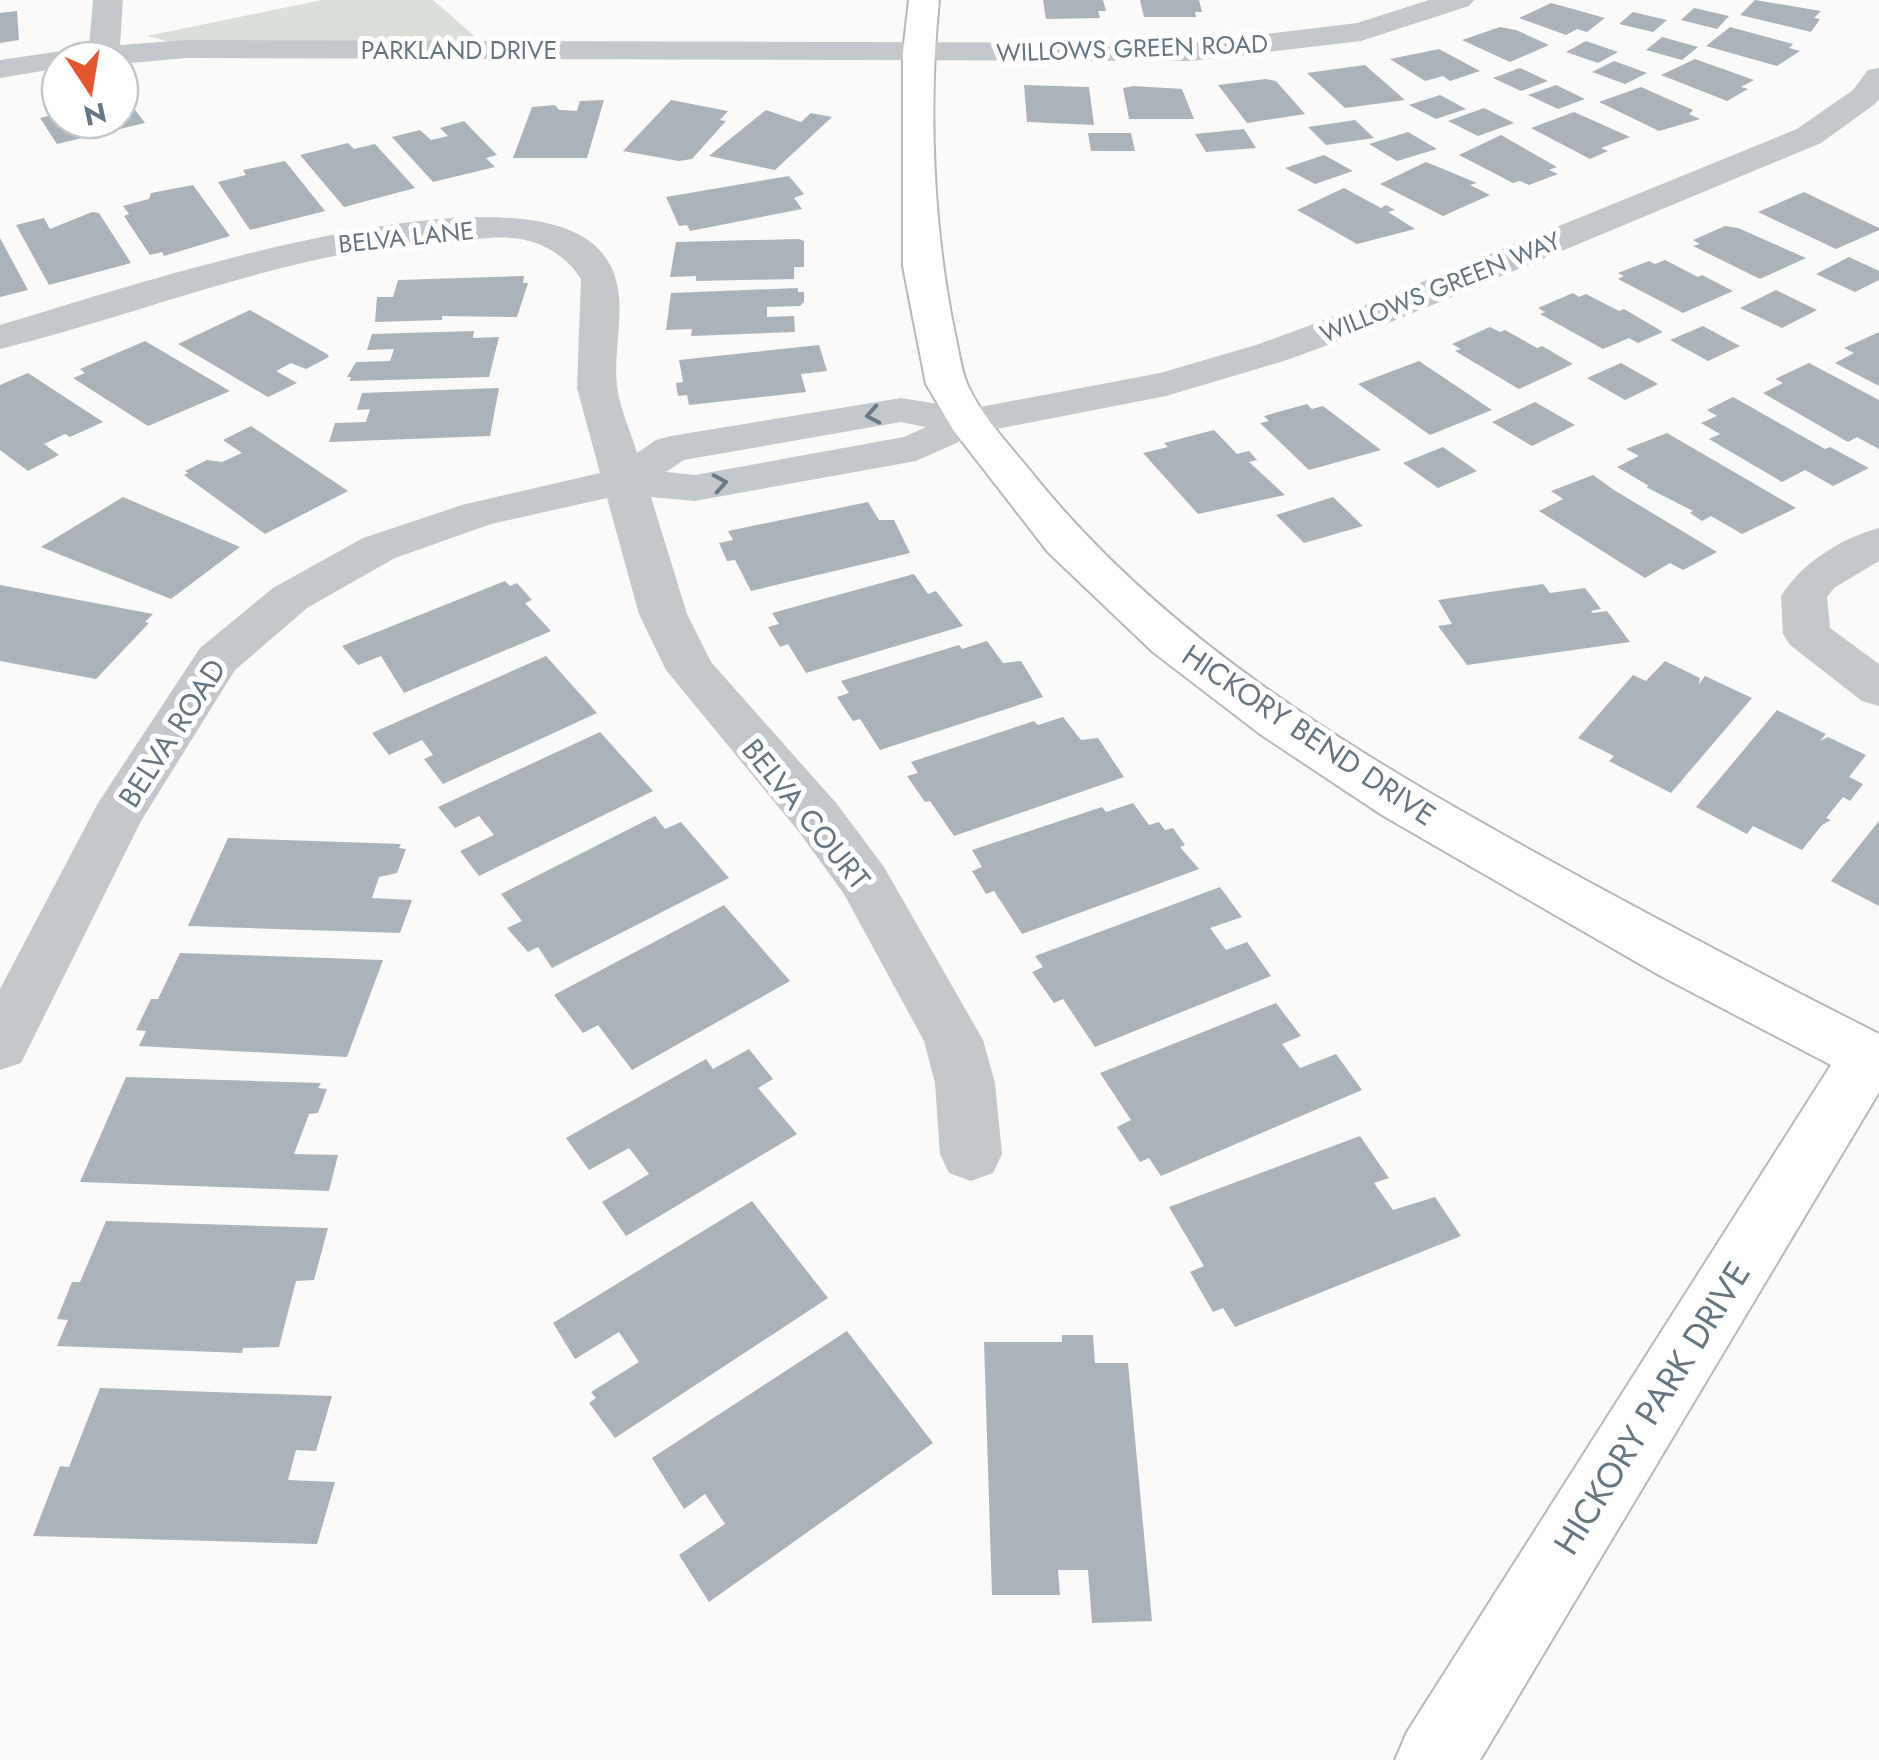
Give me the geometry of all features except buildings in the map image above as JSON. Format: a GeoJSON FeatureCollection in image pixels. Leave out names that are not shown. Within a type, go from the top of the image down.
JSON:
{"type":"FeatureCollection","features":[{"type":"Feature","properties":{"kind":"street"},"geometry":{"type":"LineString","coordinates":[[106,40],[108,0]]}},
{"type":"Feature","properties":{"kind":"street","name":"HICKORY BEND DRIVE"},"geometry":{"type":"LineString","coordinates":[[924,0],[918,52],[924,172],[922,266],[946,384],[969,422],[1064,542],[1170,641],[1278,722],[1401,802],[1679,959],[1874,1059]]}},
{"type":"Feature","properties":{"kind":"street","name":"WILLOWS GREEN ROAD"},"geometry":{"type":"LineString","coordinates":[[918,52],[1191,52],[1342,35],[1459,0]]}},
{"type":"Feature","properties":{"kind":"street"},"geometry":{"type":"LineString","coordinates":[[1309,8],[1342,35]]}},
{"type":"Feature","properties":{"kind":"street","name":"PARKLAND DRIVE"},"geometry":{"type":"LineString","coordinates":[[140,52],[238,48],[918,52]]}},
{"type":"Feature","properties":{"kind":"street","name":"PARKLAND DRIVE"},"geometry":{"type":"LineString","coordinates":[[0,69],[40,63]]}},
{"type":"Feature","properties":{"kind":"street","name":"WILLOWS GREEN WAY"},"geometry":{"type":"LineString","coordinates":[[969,422],[1166,384],[1270,353],[1382,312],[1809,136],[1864,97],[1879,76]]}},
{"type":"Feature","properties":{"kind":"street","name":"BELVA LANE"},"geometry":{"type":"LineString","coordinates":[[0,337],[313,248],[414,232],[520,228],[562,241],[587,258],[600,279],[597,388],[624,481]]}},
{"type":"Feature","properties":{"kind":"street","name":"BELVA ROAD"},"geometry":{"type":"LineString","coordinates":[[0,1046],[118,817],[217,659],[290,598],[379,548],[478,514],[624,481],[695,488],[916,448],[969,422]]}},
{"type":"Feature","properties":{"kind":"street","name":"BELVA COURT"},"geometry":{"type":"LineString","coordinates":[[624,481],[663,614],[690,670],[818,818],[865,881],[953,1040],[965,1083],[971,1154]]}},
{"type":"Feature","properties":{"kind":"street"},"geometry":{"type":"LineString","coordinates":[[1879,542],[1818,578],[1804,596],[1807,634],[1879,689]]}},
{"type":"Feature","properties":{"kind":"street","name":"HICKORY PARK DRIVE"},"geometry":{"type":"LineString","coordinates":[[1436,1760],[1874,1059]]}},
{"type":"Feature","properties":{"kind":"shaded area"},"geometry":{"type":"Polygon","coordinates":[[[322,0],[433,0],[480,41],[174,43],[147,36],[322,0]]]}}]}
